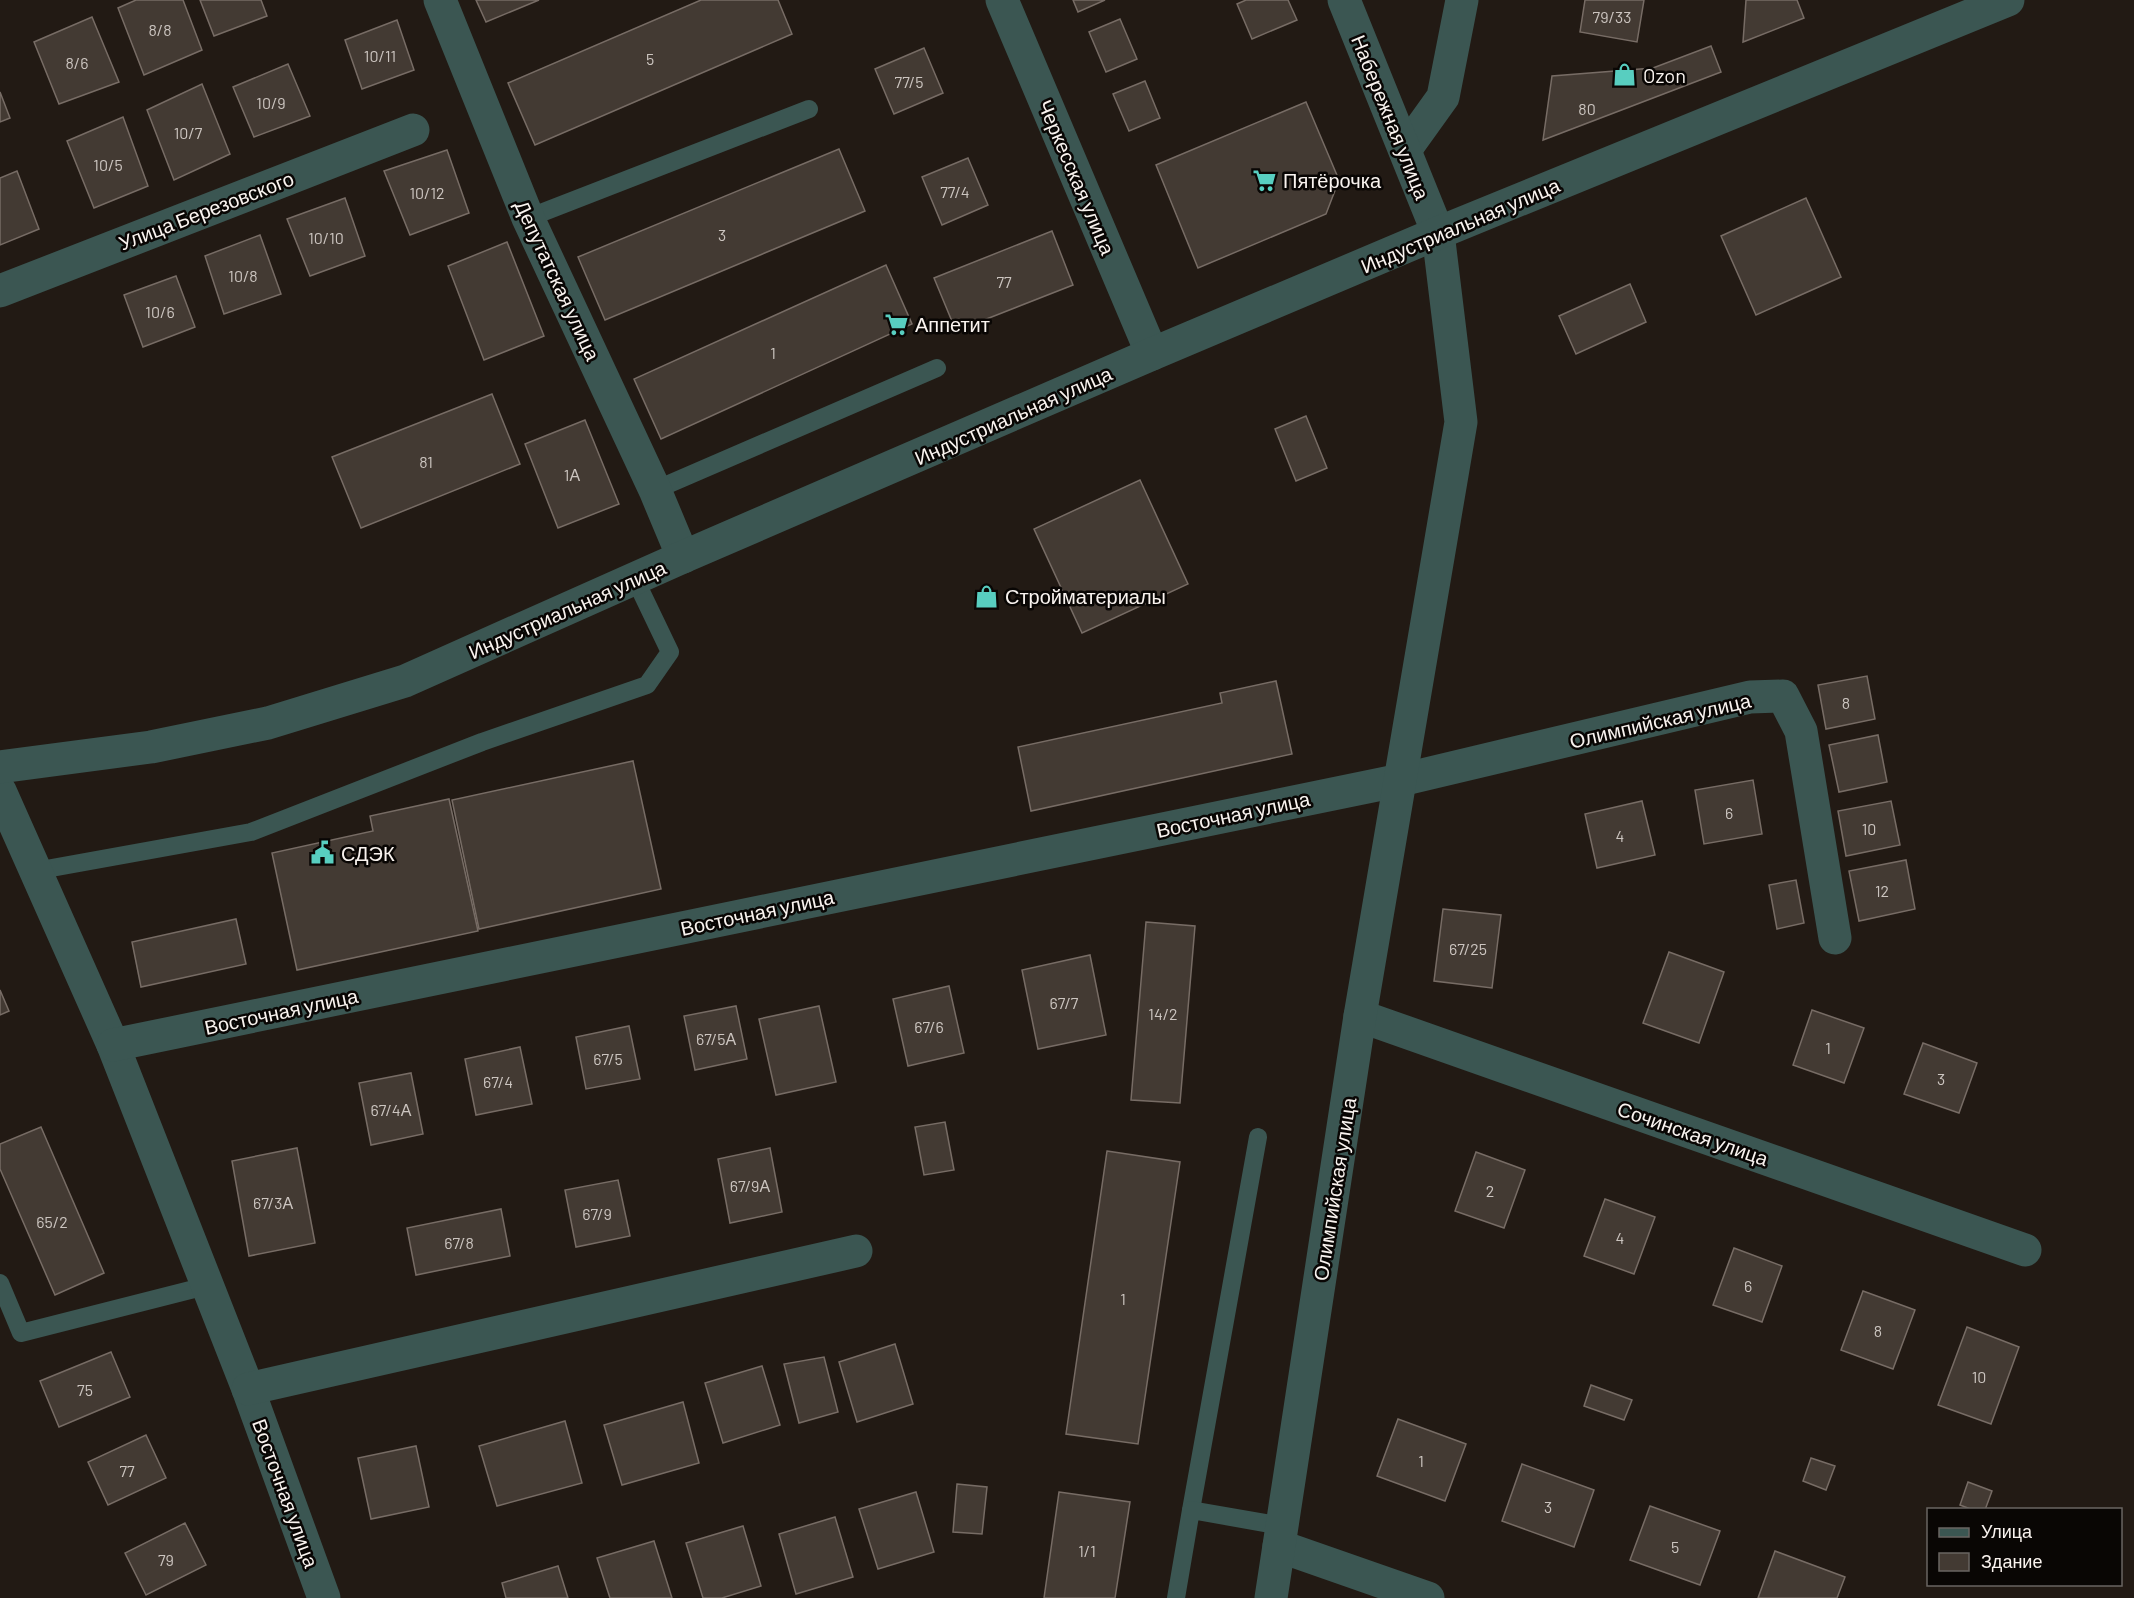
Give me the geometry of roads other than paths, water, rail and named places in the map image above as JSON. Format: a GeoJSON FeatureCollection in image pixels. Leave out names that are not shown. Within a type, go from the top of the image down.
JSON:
{"type":"FeatureCollection","features":[{"type":"Feature","properties":{"kind":"street","name":"Депутатская улица"},"geometry":{"type":"LineString","coordinates":[[440,0],[528,218],[655,490],[683,557]]}},
{"type":"Feature","properties":{"kind":"street","name":"Черкесская улица"},"geometry":{"type":"LineString","coordinates":[[1002,0],[1152,354]]}},
{"type":"Feature","properties":{"kind":"street","name":"Набережная улица"},"geometry":{"type":"LineString","coordinates":[[1344,0],[1438,233]]}},
{"type":"Feature","properties":{"kind":"street"},"geometry":{"type":"LineString","coordinates":[[1406,150],[1443,98],[1462,0]]}},
{"type":"Feature","properties":{"kind":"street","name":"Индустриальная улица"},"geometry":{"type":"LineString","coordinates":[[0,767],[152,747],[268,723],[405,681],[683,557],[1152,354],[1438,233],[2008,0]]}},
{"type":"Feature","properties":{"kind":"street","name":"Улица Березовского"},"geometry":{"type":"LineString","coordinates":[[0,291],[413,130]]}},
{"type":"Feature","properties":{"kind":"street","name":"Олимпийская улица"},"geometry":{"type":"LineString","coordinates":[[1271,1598],[1360,1016],[1461,422],[1438,233]]}},
{"type":"Feature","properties":{"kind":"street","name":"Олимпийская улица"},"geometry":{"type":"LineString","coordinates":[[1401,780],[1750,698],[1783,696],[1801,731],[1835,938]]}},
{"type":"Feature","properties":{"kind":"street","name":"Восточная улица"},"geometry":{"type":"LineString","coordinates":[[113,1045],[1401,780]]}},
{"type":"Feature","properties":{"kind":"street","name":"Восточная улица"},"geometry":{"type":"LineString","coordinates":[[0,791],[113,1045],[248,1389],[324,1598]]}},
{"type":"Feature","properties":{"kind":"street","name":"Сочинская улица"},"geometry":{"type":"LineString","coordinates":[[1360,1016],[2025,1250]]}},
{"type":"Feature","properties":{"kind":"street"},"geometry":{"type":"LineString","coordinates":[[248,1389],[856,1251]]}},
{"type":"Feature","properties":{"kind":"street"},"geometry":{"type":"LineString","coordinates":[[1281,1536],[1428,1598]]}},
{"type":"Feature","properties":{"kind":"lane"},"geometry":{"type":"LineString","coordinates":[[528,218],[809,109]]}},
{"type":"Feature","properties":{"kind":"lane"},"geometry":{"type":"LineString","coordinates":[[655,490],[937,368]]}},
{"type":"Feature","properties":{"kind":"lane"},"geometry":{"type":"LineString","coordinates":[[35,871],[251,832],[482,742],[647,685],[670,652],[635,579]]}},
{"type":"Feature","properties":{"kind":"lane"},"geometry":{"type":"LineString","coordinates":[[1176,1598],[1258,1137]]}},
{"type":"Feature","properties":{"kind":"lane"},"geometry":{"type":"LineString","coordinates":[[0,1283],[21,1334],[207,1286]]}},
{"type":"Feature","properties":{"kind":"lane"},"geometry":{"type":"LineString","coordinates":[[1191,1510],[1281,1536]]}},
{"type":"Feature","properties":{"kind":"place","name":"Ozon"},"geometry":{"type":"Point","coordinates":[1625,75]}},
{"type":"Feature","properties":{"kind":"place","name":"Пятёрочка"},"geometry":{"type":"Point","coordinates":[1265,180]}},
{"type":"Feature","properties":{"kind":"place","name":"Аппетит"},"geometry":{"type":"Point","coordinates":[897,324]}},
{"type":"Feature","properties":{"kind":"place","name":"Стройматериалы"},"geometry":{"type":"Point","coordinates":[987,596]}},
{"type":"Feature","properties":{"kind":"place","name":"СДЭК"},"geometry":{"type":"Point","coordinates":[323,853]}}]}
